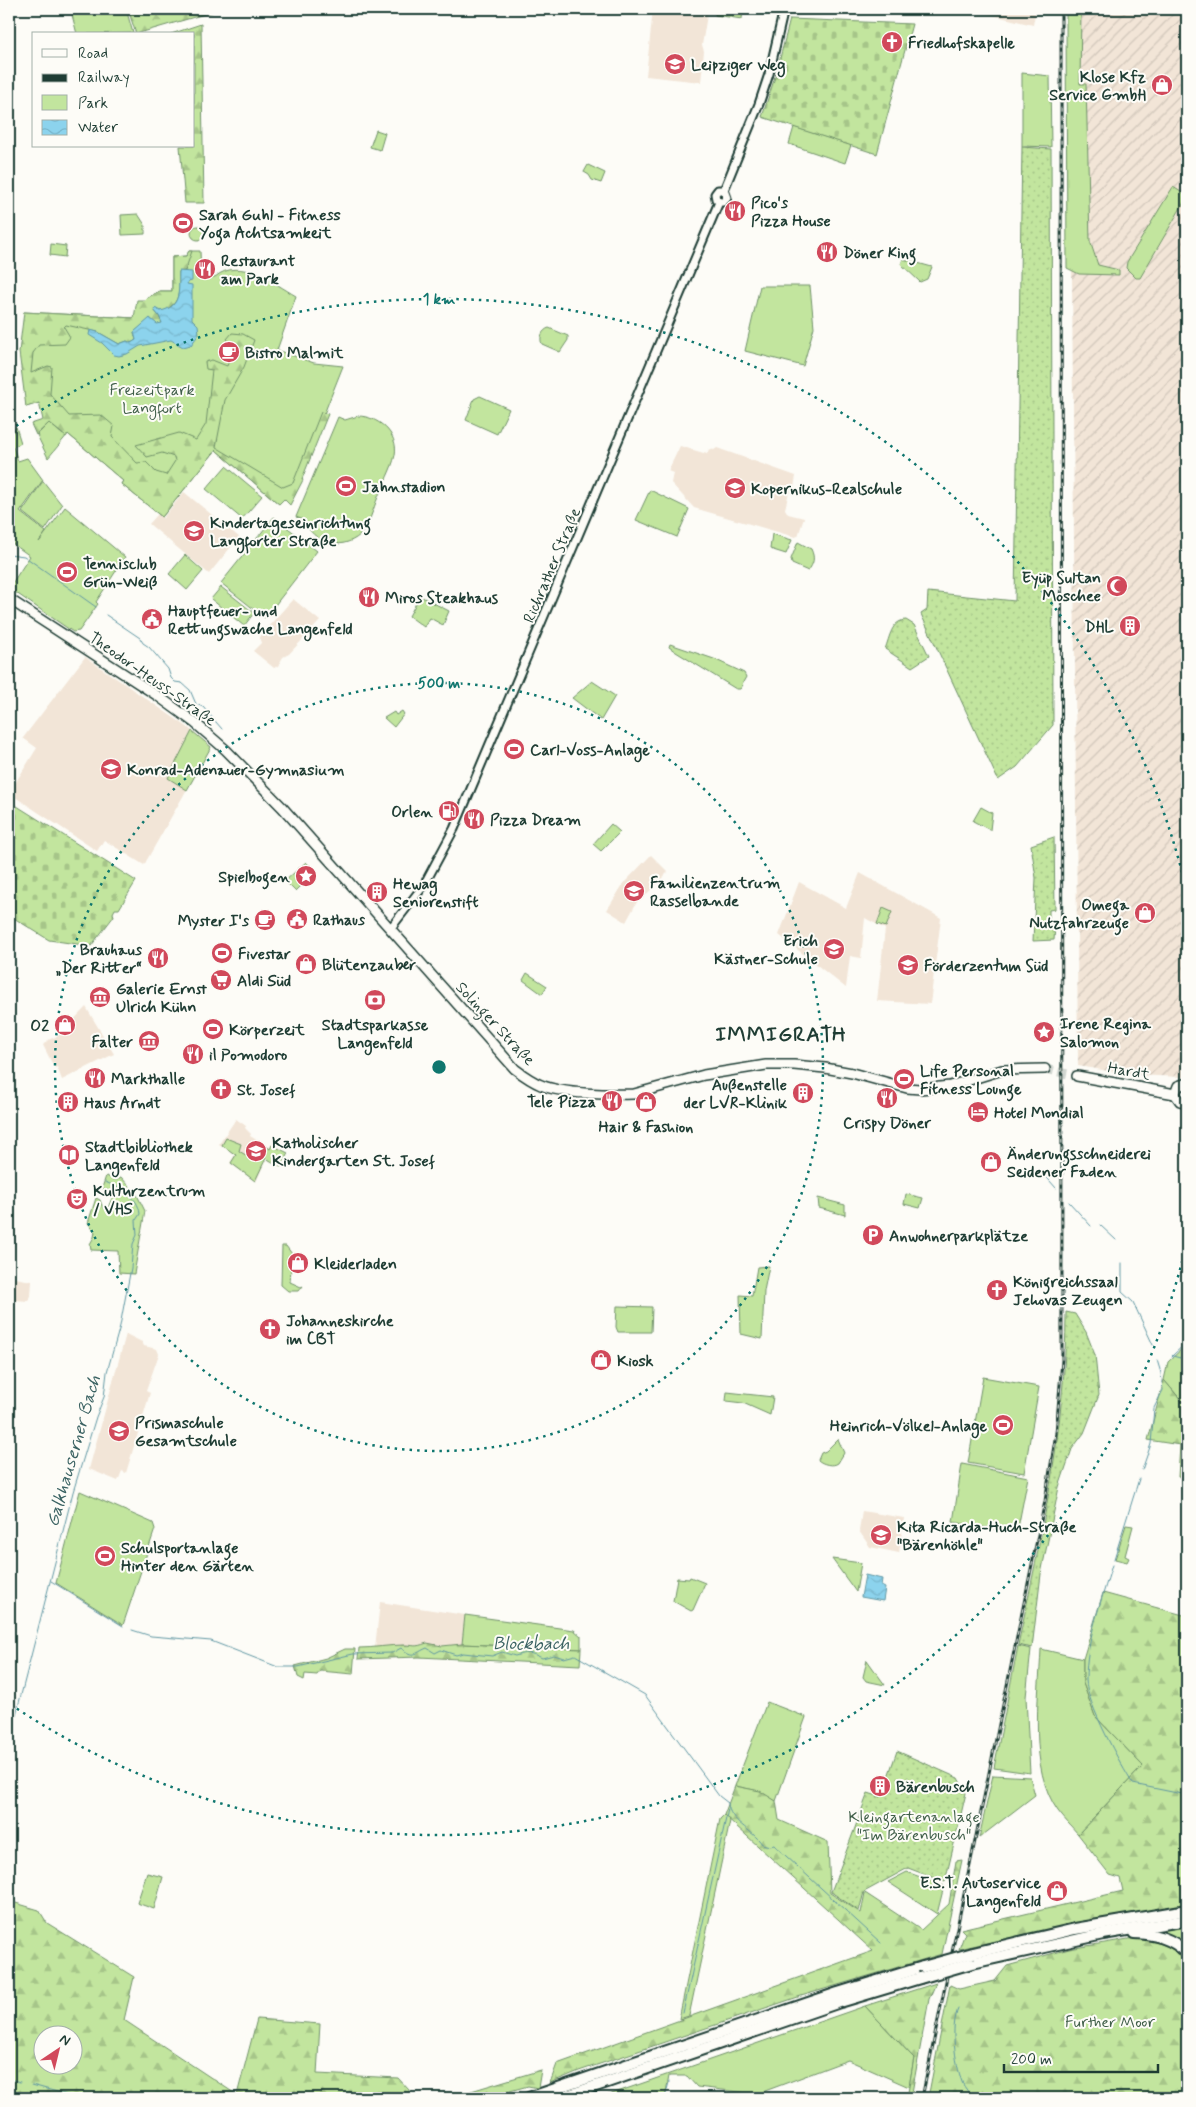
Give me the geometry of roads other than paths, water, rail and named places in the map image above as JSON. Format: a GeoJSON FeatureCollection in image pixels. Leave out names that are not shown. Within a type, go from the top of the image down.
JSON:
{"type":"FeatureCollection","features":[{"type":"Feature","properties":{"kind":"highway"},"geometry":{"type":"LineString","coordinates":[[1151,1915],[1187,1906]]}},
{"type":"Feature","properties":{"kind":"highway"},"geometry":{"type":"LineString","coordinates":[[529,2098],[561,2093],[920,1978],[972,1958],[1058,1933],[1187,1910]]}},
{"type":"Feature","properties":{"kind":"highway"},"geometry":{"type":"LineString","coordinates":[[561,2093],[838,1993],[922,1967],[1187,1920]]}},
{"type":"Feature","properties":{"kind":"highway"},"geometry":{"type":"LineString","coordinates":[[1103,1934],[1139,1933],[1162,1936],[1187,1954]]}},
{"type":"Feature","properties":{"kind":"main road","name":"Theodor-Heuss-Straße"},"geometry":{"type":"LineString","coordinates":[[9,599],[158,696],[195,723],[226,750],[282,807],[390,929]]}},
{"type":"Feature","properties":{"kind":"main road","name":"Solinger Straße"},"geometry":{"type":"LineString","coordinates":[[390,929],[515,1069],[542,1085],[555,1089],[634,1094],[704,1075],[766,1065],[813,1066],[846,1072],[907,1088],[920,1089],[950,1086],[1002,1070],[1045,1069]]}},
{"type":"Feature","properties":{"kind":"main road","name":"Hardt"},"geometry":{"type":"LineString","coordinates":[[1078,1076],[1175,1094]]}},
{"type":"Feature","properties":{"kind":"main road"},"geometry":{"type":"LineString","coordinates":[[1187,1083],[1178,1086],[1175,1094],[1180,1101],[1187,1103]]}},
{"type":"Feature","properties":{"kind":"street","name":"Richrather Straße"},"geometry":{"type":"LineString","coordinates":[[390,929],[424,885],[454,829],[719,202],[723,202],[727,198],[724,190],[759,104],[769,74],[784,9]]}},
{"type":"Feature","properties":{"kind":"water"},"geometry":{"type":"Polygon","coordinates":[[[179,271],[192,272],[192,281],[187,284],[192,285],[192,319],[198,325],[199,334],[191,345],[183,347],[171,340],[140,346],[127,354],[119,356],[114,355],[102,343],[89,335],[90,330],[98,332],[119,344],[127,341],[131,343],[136,340],[134,332],[150,318],[157,324],[162,323],[154,310],[155,308],[160,311],[167,309],[176,301],[179,290],[179,271]]]}},
{"type":"Feature","properties":{"kind":"water"},"geometry":{"type":"Polygon","coordinates":[[[865,1575],[882,1579],[881,1586],[885,1588],[883,1601],[861,1597],[865,1575]]]}},
{"type":"Feature","properties":{"kind":"waterway"},"geometry":{"type":"LineString","coordinates":[[9,554],[24,556],[96,607]]}},
{"type":"Feature","properties":{"kind":"waterway"},"geometry":{"type":"LineString","coordinates":[[106,615],[140,638],[168,669],[171,678],[175,682],[182,683],[190,690],[196,704],[203,707],[222,729]]}},
{"type":"Feature","properties":{"kind":"waterway"},"geometry":{"type":"LineString","coordinates":[[1043,1173],[1056,1188]]}},
{"type":"Feature","properties":{"kind":"waterway","name":"Galkhauserner Bach"},"geometry":{"type":"LineString","coordinates":[[9,1742],[73,1492],[104,1397],[107,1372],[120,1326],[131,1268],[133,1244],[137,1235],[136,1220],[140,1214],[136,1202],[127,1193],[105,1182]]}},
{"type":"Feature","properties":{"kind":"waterway"},"geometry":{"type":"LineString","coordinates":[[1069,1202],[1091,1226]]}},
{"type":"Feature","properties":{"kind":"waterway"},"geometry":{"type":"LineString","coordinates":[[1100,1225],[1116,1240]]}},
{"type":"Feature","properties":{"kind":"waterway"},"geometry":{"type":"LineString","coordinates":[[1122,1263],[1122,1292],[1133,1302],[1153,1345]]}},
{"type":"Feature","properties":{"kind":"waterway"},"geometry":{"type":"LineString","coordinates":[[1172,1356],[1187,1342]]}},
{"type":"Feature","properties":{"kind":"waterway"},"geometry":{"type":"LineString","coordinates":[[1173,1356],[1180,1358],[1187,1349]]}},
{"type":"Feature","properties":{"kind":"waterway"},"geometry":{"type":"LineString","coordinates":[[1142,1470],[1151,1444],[1154,1408],[1163,1390],[1157,1360]]}},
{"type":"Feature","properties":{"kind":"waterway"},"geometry":{"type":"LineString","coordinates":[[1114,1559],[1139,1479]]}},
{"type":"Feature","properties":{"kind":"waterway"},"geometry":{"type":"LineString","coordinates":[[1112,1565],[1095,1622],[1089,1651],[1086,1680],[1092,1703],[1113,1749],[1133,1784],[1187,1795]]}},
{"type":"Feature","properties":{"kind":"waterway","name":"Blockbach"},"geometry":{"type":"LineString","coordinates":[[51,1581],[123,1626]]}},
{"type":"Feature","properties":{"kind":"waterway","name":"Blockbach"},"geometry":{"type":"LineString","coordinates":[[132,1630],[151,1636],[211,1641],[278,1667],[298,1667],[353,1654],[392,1653],[401,1648],[412,1654],[427,1648],[435,1653],[441,1650],[456,1655],[463,1653],[492,1656],[502,1652],[515,1656],[526,1653],[542,1658],[554,1655],[564,1658],[575,1655],[645,1695],[719,1796],[728,1803],[732,1815],[762,1844],[774,1845],[881,1943]]}},
{"type":"Feature","properties":{"kind":"waterway"},"geometry":{"type":"LineString","coordinates":[[683,2013],[728,1809]]}},
{"type":"Feature","properties":{"kind":"waterway","name":"Blockbach"},"geometry":{"type":"LineString","coordinates":[[958,2009],[954,2025],[957,2065],[962,2082],[971,2098]]}},
{"type":"Feature","properties":{"kind":"waterway","name":"Galkhauserner Bach"},"geometry":{"type":"LineString","coordinates":[[9,2079],[20,2082]]}},
{"type":"Feature","properties":{"kind":"waterway"},"geometry":{"type":"LineString","coordinates":[[665,2098],[669,2082]]}},
{"type":"Feature","properties":{"kind":"waterway","name":"Galkhauserner Bach"},"geometry":{"type":"LineString","coordinates":[[32,2085],[79,2098]]}},
{"type":"Feature","properties":{"kind":"tunnel"},"geometry":{"type":"LineString","coordinates":[[1045,1069],[1077,1076]]}},
{"type":"Feature","properties":{"kind":"railway"},"geometry":{"type":"LineString","coordinates":[[922,2098],[1045,1501],[1056,1433],[1062,1360],[1061,9]]}},
{"type":"Feature","properties":{"kind":"place","name":"Friedhofskapelle"},"geometry":{"type":"Point","coordinates":[892,42]}},
{"type":"Feature","properties":{"kind":"place","name":"Leipziger Weg"},"geometry":{"type":"Point","coordinates":[675,64]}},
{"type":"Feature","properties":{"kind":"place","name":"Klose Kfz Service GmbH"},"geometry":{"type":"Point","coordinates":[1162,85]}},
{"type":"Feature","properties":{"kind":"place","name":"Pico's Pizza House"},"geometry":{"type":"Point","coordinates":[735,211]}},
{"type":"Feature","properties":{"kind":"place","name":"Sarah Guhl - Fitness Yoga Achtsamkeit"},"geometry":{"type":"Point","coordinates":[183,223]}},
{"type":"Feature","properties":{"kind":"place","name":"Döner King"},"geometry":{"type":"Point","coordinates":[827,252]}},
{"type":"Feature","properties":{"kind":"place","name":"Restaurant am Park"},"geometry":{"type":"Point","coordinates":[205,269]}},
{"type":"Feature","properties":{"kind":"place","name":"Bistro Malmit"},"geometry":{"type":"Point","coordinates":[229,352]}},
{"type":"Feature","properties":{"kind":"place","name":"Jahnstadion"},"geometry":{"type":"Point","coordinates":[346,486]}},
{"type":"Feature","properties":{"kind":"place","name":"Kopernikus-Realschule"},"geometry":{"type":"Point","coordinates":[735,488]}},
{"type":"Feature","properties":{"kind":"place","name":"Kindertageseinrichtung Langforter Straße"},"geometry":{"type":"Point","coordinates":[194,531]}},
{"type":"Feature","properties":{"kind":"place","name":"Tennisclub Grün-Weiß"},"geometry":{"type":"Point","coordinates":[67,572]}},
{"type":"Feature","properties":{"kind":"place","name":"Eyüp Sultan Moschee"},"geometry":{"type":"Point","coordinates":[1117,586]}},
{"type":"Feature","properties":{"kind":"place","name":"Miros Steakhaus"},"geometry":{"type":"Point","coordinates":[369,597]}},
{"type":"Feature","properties":{"kind":"place","name":"Hauptfeuer- und Rettungswache Langenfeld"},"geometry":{"type":"Point","coordinates":[152,619]}},
{"type":"Feature","properties":{"kind":"place","name":"DHL"},"geometry":{"type":"Point","coordinates":[1130,626]}},
{"type":"Feature","properties":{"kind":"place","name":"Carl-Voss-Anlage"},"geometry":{"type":"Point","coordinates":[514,749]}},
{"type":"Feature","properties":{"kind":"place","name":"Konrad-Adenauer-Gymnasium"},"geometry":{"type":"Point","coordinates":[111,769]}},
{"type":"Feature","properties":{"kind":"place","name":"Orlen"},"geometry":{"type":"Point","coordinates":[449,811]}},
{"type":"Feature","properties":{"kind":"place","name":"Pizza Dream"},"geometry":{"type":"Point","coordinates":[474,819]}},
{"type":"Feature","properties":{"kind":"place","name":"Spielbogen"},"geometry":{"type":"Point","coordinates":[306,876]}},
{"type":"Feature","properties":{"kind":"place","name":"Familienzentrum Rasselbande"},"geometry":{"type":"Point","coordinates":[634,891]}},
{"type":"Feature","properties":{"kind":"place","name":"Hewag Seniorenstift"},"geometry":{"type":"Point","coordinates":[377,892]}},
{"type":"Feature","properties":{"kind":"place","name":"Omega Nutzfahrzeuge"},"geometry":{"type":"Point","coordinates":[1145,913]}},
{"type":"Feature","properties":{"kind":"place","name":"Rathaus"},"geometry":{"type":"Point","coordinates":[297,919]}},
{"type":"Feature","properties":{"kind":"place","name":"Myster I's"},"geometry":{"type":"Point","coordinates":[265,920]}},
{"type":"Feature","properties":{"kind":"place","name":"Erich Kästner-Schule"},"geometry":{"type":"Point","coordinates":[834,949]}},
{"type":"Feature","properties":{"kind":"place","name":"Fivestar"},"geometry":{"type":"Point","coordinates":[222,953]}},
{"type":"Feature","properties":{"kind":"place","name":"Brauhaus „Der Ritter“"},"geometry":{"type":"Point","coordinates":[158,958]}},
{"type":"Feature","properties":{"kind":"place","name":"Blütenzauber"},"geometry":{"type":"Point","coordinates":[306,964]}},
{"type":"Feature","properties":{"kind":"place","name":"Förderzentum Süd"},"geometry":{"type":"Point","coordinates":[908,965]}},
{"type":"Feature","properties":{"kind":"place","name":"Aldi Süd"},"geometry":{"type":"Point","coordinates":[221,980]}},
{"type":"Feature","properties":{"kind":"place","name":"Galerie Ernst Ulrich Kühn"},"geometry":{"type":"Point","coordinates":[100,997]}},
{"type":"Feature","properties":{"kind":"place","name":"Stadtsparkasse Langenfeld"},"geometry":{"type":"Point","coordinates":[375,1000]}},
{"type":"Feature","properties":{"kind":"place","name":"O2"},"geometry":{"type":"Point","coordinates":[65,1025]}},
{"type":"Feature","properties":{"kind":"place","name":"Körperzeit"},"geometry":{"type":"Point","coordinates":[213,1029]}},
{"type":"Feature","properties":{"kind":"place","name":"Irene Regina Salomon"},"geometry":{"type":"Point","coordinates":[1044,1032]}},
{"type":"Feature","properties":{"kind":"place","name":"Falter"},"geometry":{"type":"Point","coordinates":[149,1041]}},
{"type":"Feature","properties":{"kind":"place","name":"il Pomodoro"},"geometry":{"type":"Point","coordinates":[193,1054]}},
{"type":"Feature","properties":{"kind":"place","name":"Markthalle"},"geometry":{"type":"Point","coordinates":[95,1078]}},
{"type":"Feature","properties":{"kind":"place","name":"Life Personal Fitness Lounge"},"geometry":{"type":"Point","coordinates":[904,1079]}},
{"type":"Feature","properties":{"kind":"place","name":"St. Josef"},"geometry":{"type":"Point","coordinates":[221,1089]}},
{"type":"Feature","properties":{"kind":"place","name":"Außenstelle der LVR-Klinik"},"geometry":{"type":"Point","coordinates":[803,1093]}},
{"type":"Feature","properties":{"kind":"place","name":"Crispy Döner"},"geometry":{"type":"Point","coordinates":[887,1098]}},
{"type":"Feature","properties":{"kind":"place","name":"Tele Pizza"},"geometry":{"type":"Point","coordinates":[612,1101]}},
{"type":"Feature","properties":{"kind":"place","name":"Haus Arndt"},"geometry":{"type":"Point","coordinates":[68,1102]}},
{"type":"Feature","properties":{"kind":"place","name":"Hair & Fashion"},"geometry":{"type":"Point","coordinates":[646,1102]}},
{"type":"Feature","properties":{"kind":"place","name":"Hotel Mondial"},"geometry":{"type":"Point","coordinates":[978,1112]}},
{"type":"Feature","properties":{"kind":"place","name":"Katholischer Kindergarten St. Josef"},"geometry":{"type":"Point","coordinates":[256,1151]}},
{"type":"Feature","properties":{"kind":"place","name":"Stadtbibliothek Langenfeld"},"geometry":{"type":"Point","coordinates":[69,1155]}},
{"type":"Feature","properties":{"kind":"place","name":"Änderungsschneiderei Seidener Faden"},"geometry":{"type":"Point","coordinates":[991,1162]}},
{"type":"Feature","properties":{"kind":"place","name":"Kulturzentrum / VHS"},"geometry":{"type":"Point","coordinates":[77,1199]}},
{"type":"Feature","properties":{"kind":"place","name":"Anwohnerparkplätze"},"geometry":{"type":"Point","coordinates":[873,1235]}},
{"type":"Feature","properties":{"kind":"place","name":"Kleiderladen"},"geometry":{"type":"Point","coordinates":[298,1263]}},
{"type":"Feature","properties":{"kind":"place","name":"Königreichssaal Jehovas Zeugen"},"geometry":{"type":"Point","coordinates":[997,1290]}},
{"type":"Feature","properties":{"kind":"place","name":"Johanneskirche im CBT"},"geometry":{"type":"Point","coordinates":[270,1329]}},
{"type":"Feature","properties":{"kind":"place","name":"Kiosk"},"geometry":{"type":"Point","coordinates":[601,1360]}},
{"type":"Feature","properties":{"kind":"place","name":"Heinrich-Völkel-Anlage"},"geometry":{"type":"Point","coordinates":[1003,1425]}},
{"type":"Feature","properties":{"kind":"place","name":"Prismaschule Gesamtschule"},"geometry":{"type":"Point","coordinates":[119,1431]}},
{"type":"Feature","properties":{"kind":"place","name":"Kita Ricarda-Huch-Straße \"Bärenhöhle\""},"geometry":{"type":"Point","coordinates":[881,1535]}},
{"type":"Feature","properties":{"kind":"place","name":"Schulsportanlage Hinter den Gärten"},"geometry":{"type":"Point","coordinates":[105,1556]}},
{"type":"Feature","properties":{"kind":"place","name":"Bärenbusch"},"geometry":{"type":"Point","coordinates":[880,1786]}},
{"type":"Feature","properties":{"kind":"place","name":"E.S.T. Autoservice Langenfeld"},"geometry":{"type":"Point","coordinates":[1057,1891]}},
{"type":"Feature","properties":{"kind":"district","name":"IMMIGRATH"},"geometry":{"type":"Point","coordinates":[781,1034]}},
{"type":"Feature","properties":{"kind":"park label","name":"Freizeitpark Langfort"},"geometry":{"type":"Point","coordinates":[152,398]}},
{"type":"Feature","properties":{"kind":"park label","name":"Kleingartenanlage \"Im Bärenbusch\""},"geometry":{"type":"Point","coordinates":[914,1825]}},
{"type":"Feature","properties":{"kind":"park label","name":"Further Moor"},"geometry":{"type":"Point","coordinates":[1110,2021]}}]}
